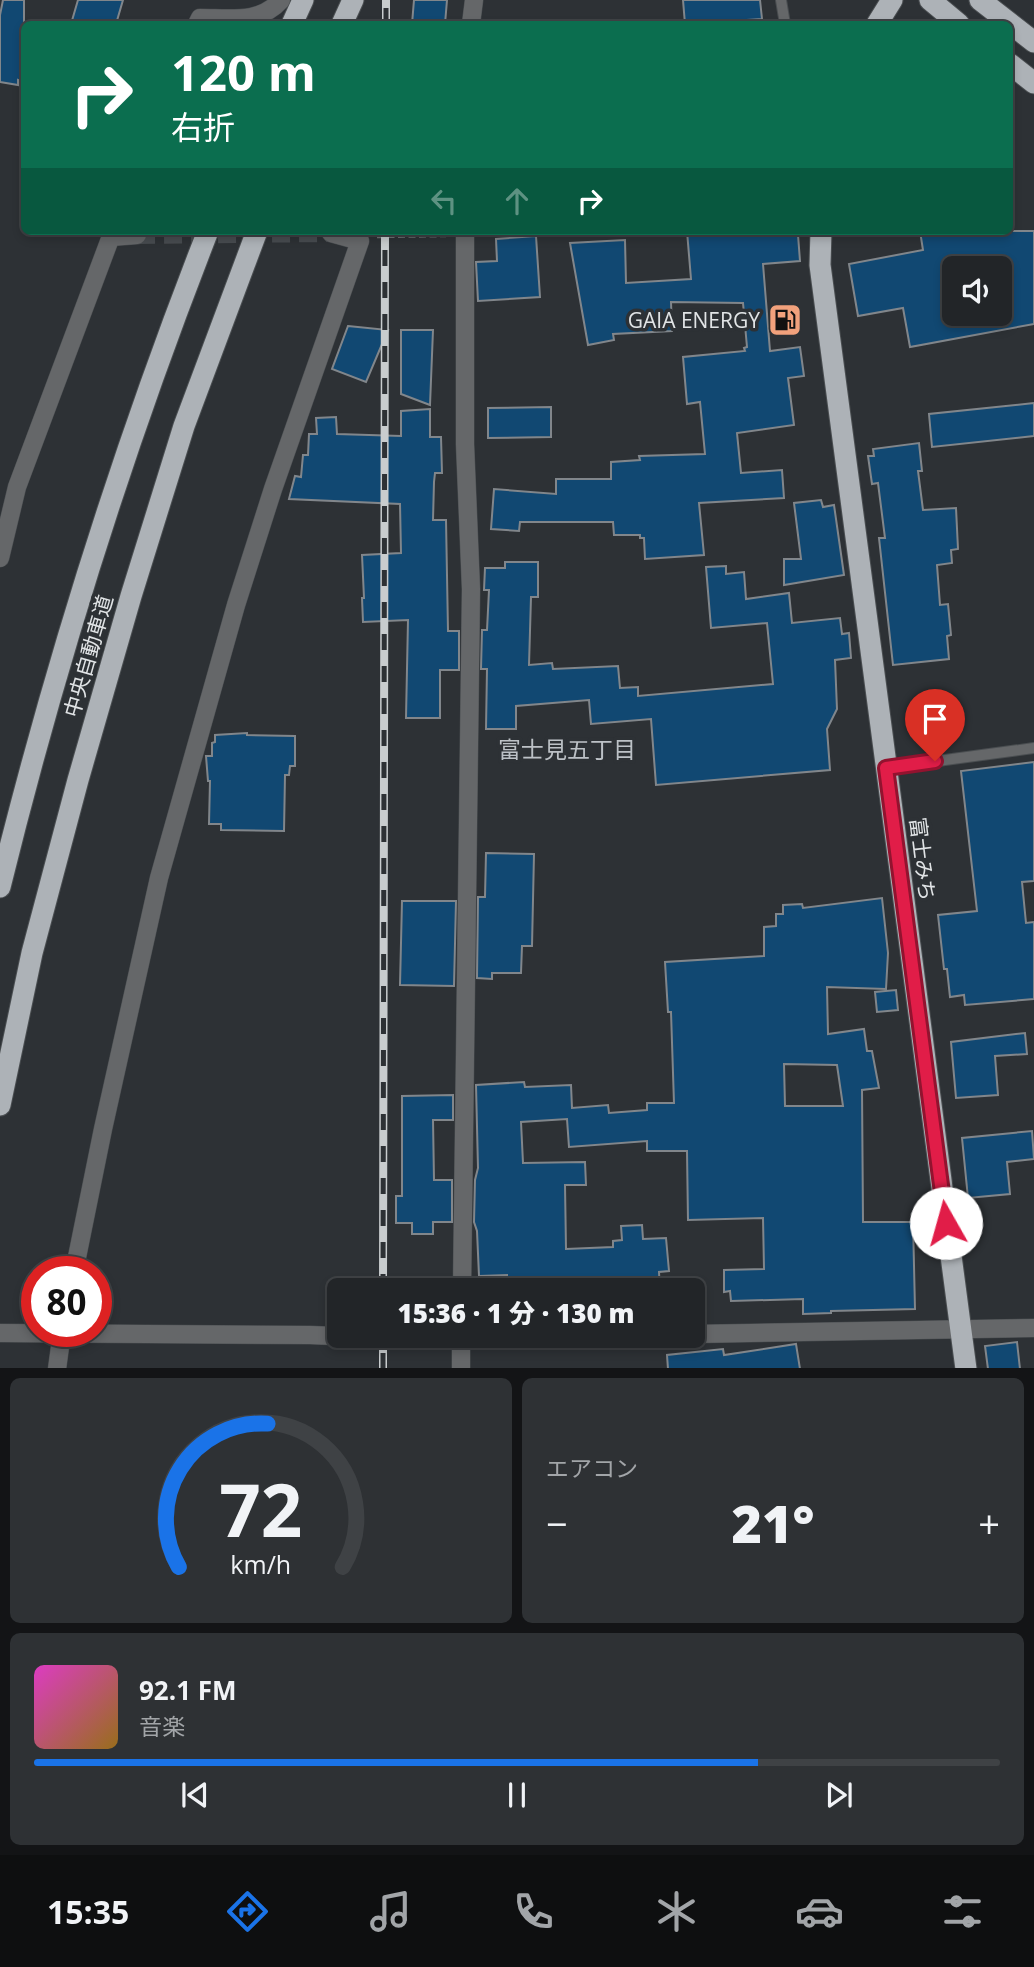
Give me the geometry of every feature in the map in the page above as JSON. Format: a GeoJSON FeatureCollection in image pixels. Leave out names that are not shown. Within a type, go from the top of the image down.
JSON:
{"type":"FeatureCollection","features":[{"type":"Feature","properties":{"kind":"highway"},"geometry":{"type":"LineString","coordinates":[[293,21],[303,0]]}},
{"type":"Feature","properties":{"kind":"highway"},"geometry":{"type":"LineString","coordinates":[[343,21],[353,0]]}},
{"type":"Feature","properties":{"kind":"highway"},"geometry":{"type":"LineString","coordinates":[[879,21],[892,0]]}},
{"type":"Feature","properties":{"kind":"highway"},"geometry":{"type":"LineString","coordinates":[[930,0],[955,21]]}},
{"type":"Feature","properties":{"kind":"highway"},"geometry":{"type":"LineString","coordinates":[[980,0],[1007,21]]}},
{"type":"Feature","properties":{"kind":"highway"},"geometry":{"type":"LineString","coordinates":[[1013,26],[1034,42]]}},
{"type":"Feature","properties":{"kind":"highway"},"geometry":{"type":"LineString","coordinates":[[1013,66],[1034,83]]}},
{"type":"Feature","properties":{"kind":"highway","name":"中央自動車道"},"geometry":{"type":"LineString","coordinates":[[0,887],[58,670],[115,488],[176,312],[206,235]]}},
{"type":"Feature","properties":{"kind":"highway","name":"中央自動車道"},"geometry":{"type":"LineString","coordinates":[[0,1105],[32,953],[131,596],[184,426],[256,235]]}},
{"type":"Feature","properties":{"kind":"highway","name":"富士みち"},"geometry":{"type":"LineString","coordinates":[[821,235],[820,265],[966,1368]]}},
{"type":"Feature","properties":{"kind":"street"},"geometry":{"type":"LineString","coordinates":[[200,14],[256,17],[271,11],[281,0]]}},
{"type":"Feature","properties":{"kind":"street"},"geometry":{"type":"LineString","coordinates":[[471,21],[474,0]]}},
{"type":"Feature","properties":{"kind":"street"},"geometry":{"type":"LineString","coordinates":[[0,558],[17,487],[112,235]]}},
{"type":"Feature","properties":{"kind":"street"},"geometry":{"type":"LineString","coordinates":[[77,1256],[159,878],[236,605],[273,489],[360,241],[338,235]]}},
{"type":"Feature","properties":{"kind":"street"},"geometry":{"type":"LineString","coordinates":[[462,1278],[471,589],[465,444],[465,235]]}},
{"type":"Feature","properties":{"kind":"street"},"geometry":{"type":"LineString","coordinates":[[705,1334],[1034,1328]]}},
{"type":"Feature","properties":{"kind":"street"},"geometry":{"type":"LineString","coordinates":[[0,1333],[21,1333]]}},
{"type":"Feature","properties":{"kind":"street"},"geometry":{"type":"LineString","coordinates":[[112,1333],[327,1336]]}},
{"type":"Feature","properties":{"kind":"street"},"geometry":{"type":"LineString","coordinates":[[57,1368],[60,1347]]}},
{"type":"Feature","properties":{"kind":"street"},"geometry":{"type":"LineString","coordinates":[[461,1348],[461,1368]]}},
{"type":"Feature","properties":{"kind":"lane"},"geometry":{"type":"LineString","coordinates":[[781,0],[784,21]]}},
{"type":"Feature","properties":{"kind":"lane"},"geometry":{"type":"LineString","coordinates":[[886,768],[1034,748]]}},
{"type":"Feature","properties":{"kind":"path"},"geometry":{"type":"LineString","coordinates":[[360,241],[385,235]]}},
{"type":"Feature","properties":{"kind":"building"},"geometry":{"type":"Polygon","coordinates":[[[3,0],[24,0],[24,21],[21,21],[21,81],[18,80],[18,85],[0,82],[0,15],[3,0]]]}},
{"type":"Feature","properties":{"kind":"building"},"geometry":{"type":"Polygon","coordinates":[[[78,0],[123,0],[117,21],[72,21],[78,0]]]}},
{"type":"Feature","properties":{"kind":"building"},"geometry":{"type":"Polygon","coordinates":[[[414,0],[447,0],[445,21],[412,21],[414,0]]]}},
{"type":"Feature","properties":{"kind":"building"},"geometry":{"type":"Polygon","coordinates":[[[683,0],[760,0],[762,19],[685,21],[683,0]]]}},
{"type":"Feature","properties":{"kind":"building"},"geometry":{"type":"Polygon","coordinates":[[[1013,231],[1034,231],[1034,324],[910,347],[903,308],[858,316],[849,264],[923,250],[921,235],[1013,235],[1013,231]]]}},
{"type":"Feature","properties":{"kind":"building"},"geometry":{"type":"Polygon","coordinates":[[[687,235],[798,235],[800,261],[763,264],[770,351],[800,347],[804,376],[788,378],[794,425],[737,433],[741,473],[782,470],[784,498],[699,503],[704,555],[645,559],[644,538],[640,538],[640,535],[614,535],[613,522],[520,522],[519,531],[491,529],[494,489],[556,494],[556,479],[611,479],[611,462],[640,460],[639,456],[705,454],[700,402],[687,404],[683,357],[745,351],[744,348],[747,347],[743,303],[671,302],[672,331],[613,334],[614,340],[588,345],[570,243],[625,240],[626,283],[691,279],[687,235]]]}},
{"type":"Feature","properties":{"kind":"building"},"geometry":{"type":"Polygon","coordinates":[[[536,236],[540,297],[478,301],[476,262],[497,261],[496,239],[536,236]]]}},
{"type":"Feature","properties":{"kind":"building"},"geometry":{"type":"Polygon","coordinates":[[[348,326],[388,330],[366,382],[332,369],[348,326]]]}},
{"type":"Feature","properties":{"kind":"building"},"geometry":{"type":"Polygon","coordinates":[[[401,330],[433,330],[430,405],[401,394],[401,330]]]}},
{"type":"Feature","properties":{"kind":"building"},"geometry":{"type":"Polygon","coordinates":[[[1034,403],[1034,436],[932,447],[929,414],[1034,403]]]}},
{"type":"Feature","properties":{"kind":"building"},"geometry":{"type":"Polygon","coordinates":[[[551,407],[551,437],[488,438],[488,408],[551,407]]]}},
{"type":"Feature","properties":{"kind":"building"},"geometry":{"type":"Polygon","coordinates":[[[430,409],[430,437],[441,437],[442,473],[435,473],[433,520],[446,520],[448,631],[459,631],[459,670],[440,670],[440,718],[406,718],[408,620],[363,622],[362,598],[362,555],[401,553],[400,504],[289,499],[295,476],[301,477],[303,455],[308,455],[309,434],[317,434],[316,418],[336,417],[337,434],[401,436],[401,411],[430,409]]]}},
{"type":"Feature","properties":{"kind":"building"},"geometry":{"type":"Polygon","coordinates":[[[919,443],[922,471],[918,471],[923,510],[956,508],[958,549],[951,550],[952,563],[937,565],[940,605],[948,604],[951,635],[947,636],[949,659],[893,665],[879,538],[885,538],[878,483],[872,484],[868,456],[874,456],[873,449],[919,443]]]}},
{"type":"Feature","properties":{"kind":"building"},"geometry":{"type":"Polygon","coordinates":[[[821,500],[823,507],[834,505],[844,575],[784,585],[784,559],[801,559],[794,503],[821,500]]]}},
{"type":"Feature","properties":{"kind":"building"},"geometry":{"type":"Polygon","coordinates":[[[505,562],[538,562],[538,597],[531,597],[529,665],[552,663],[553,669],[618,666],[620,688],[638,687],[638,696],[773,684],[767,623],[711,628],[706,567],[726,566],[726,574],[744,572],[746,599],[789,593],[792,623],[840,618],[842,634],[849,633],[851,658],[835,660],[837,709],[827,729],[830,770],[656,785],[651,719],[591,724],[589,700],[516,706],[516,729],[486,729],[487,669],[481,669],[482,630],[487,630],[489,590],[484,590],[485,568],[505,568],[505,562]]]}},
{"type":"Feature","properties":{"kind":"building"},"geometry":{"type":"Polygon","coordinates":[[[247,733],[295,736],[295,766],[290,766],[289,775],[285,775],[284,831],[221,830],[221,824],[209,824],[210,781],[206,756],[212,756],[215,735],[247,733]]]}},
{"type":"Feature","properties":{"kind":"building"},"geometry":{"type":"Polygon","coordinates":[[[1034,762],[1034,881],[1022,882],[1026,923],[1034,922],[1034,999],[965,1005],[964,995],[950,997],[938,915],[977,911],[961,771],[1034,762]]]}},
{"type":"Feature","properties":{"kind":"building"},"geometry":{"type":"Polygon","coordinates":[[[486,853],[534,854],[532,946],[522,946],[521,973],[492,973],[492,979],[477,978],[478,897],[485,897],[486,853]]]}},
{"type":"Feature","properties":{"kind":"building"},"geometry":{"type":"Polygon","coordinates":[[[882,898],[888,953],[886,989],[827,987],[828,1034],[864,1029],[867,1051],[872,1051],[879,1088],[862,1090],[863,1222],[913,1222],[915,1309],[803,1314],[803,1299],[731,1301],[730,1291],[724,1292],[724,1270],[764,1269],[763,1218],[688,1220],[687,1151],[647,1151],[647,1141],[569,1147],[567,1119],[521,1122],[523,1163],[585,1162],[586,1185],[565,1185],[566,1249],[613,1247],[613,1241],[622,1240],[621,1226],[642,1225],[643,1239],[666,1238],[669,1271],[659,1272],[659,1278],[479,1276],[477,1231],[474,1222],[475,1180],[478,1168],[476,1085],[524,1082],[525,1087],[571,1085],[572,1108],[608,1105],[609,1113],[647,1110],[647,1103],[674,1103],[671,1012],[668,1012],[665,962],[764,956],[764,927],[776,926],[776,914],[783,914],[783,905],[802,904],[803,908],[882,898]],[[784,1064],[785,1106],[843,1106],[837,1065],[784,1064]]]}},
{"type":"Feature","properties":{"kind":"building"},"geometry":{"type":"Polygon","coordinates":[[[402,901],[456,901],[454,986],[400,985],[402,901]]]}},
{"type":"Feature","properties":{"kind":"building"},"geometry":{"type":"Polygon","coordinates":[[[896,990],[898,1010],[877,1012],[875,992],[896,990]]]}},
{"type":"Feature","properties":{"kind":"building"},"geometry":{"type":"Polygon","coordinates":[[[1025,1033],[1027,1054],[995,1056],[998,1095],[956,1098],[951,1042],[1025,1033]]]}},
{"type":"Feature","properties":{"kind":"building"},"geometry":{"type":"Polygon","coordinates":[[[453,1095],[453,1120],[433,1120],[434,1180],[452,1180],[452,1222],[433,1222],[433,1234],[412,1234],[412,1223],[396,1223],[396,1196],[402,1196],[402,1096],[453,1095]]]}},
{"type":"Feature","properties":{"kind":"building"},"geometry":{"type":"Polygon","coordinates":[[[1032,1131],[1034,1159],[1007,1162],[1010,1194],[968,1198],[962,1138],[1032,1131]]]}},
{"type":"Feature","properties":{"kind":"building"},"geometry":{"type":"Polygon","coordinates":[[[1017,1342],[1020,1368],[988,1368],[985,1346],[1017,1342]]]}},
{"type":"Feature","properties":{"kind":"building"},"geometry":{"type":"Polygon","coordinates":[[[796,1344],[800,1368],[668,1368],[667,1355],[723,1349],[724,1355],[796,1344]]]}},
{"type":"Feature","properties":{"kind":"railway"},"geometry":{"type":"LineString","coordinates":[[386,0],[386,21]]}},
{"type":"Feature","properties":{"kind":"railway"},"geometry":{"type":"LineString","coordinates":[[383,1278],[385,235]]}},
{"type":"Feature","properties":{"kind":"railway"},"geometry":{"type":"LineString","coordinates":[[383,1348],[383,1368]]}},
{"type":"Feature","properties":{"kind":"place","name":"GAIA ENERGY"},"geometry":{"type":"Point","coordinates":[785,320]}},
{"type":"Feature","properties":{"kind":"district","name":"富士見五丁目"},"geometry":{"type":"Point","coordinates":[567,749]}},
{"type":"Feature","properties":{"kind":"route"},"geometry":{"type":"LineString","coordinates":[[935,761],[886,768],[946,1223]]}}]}
